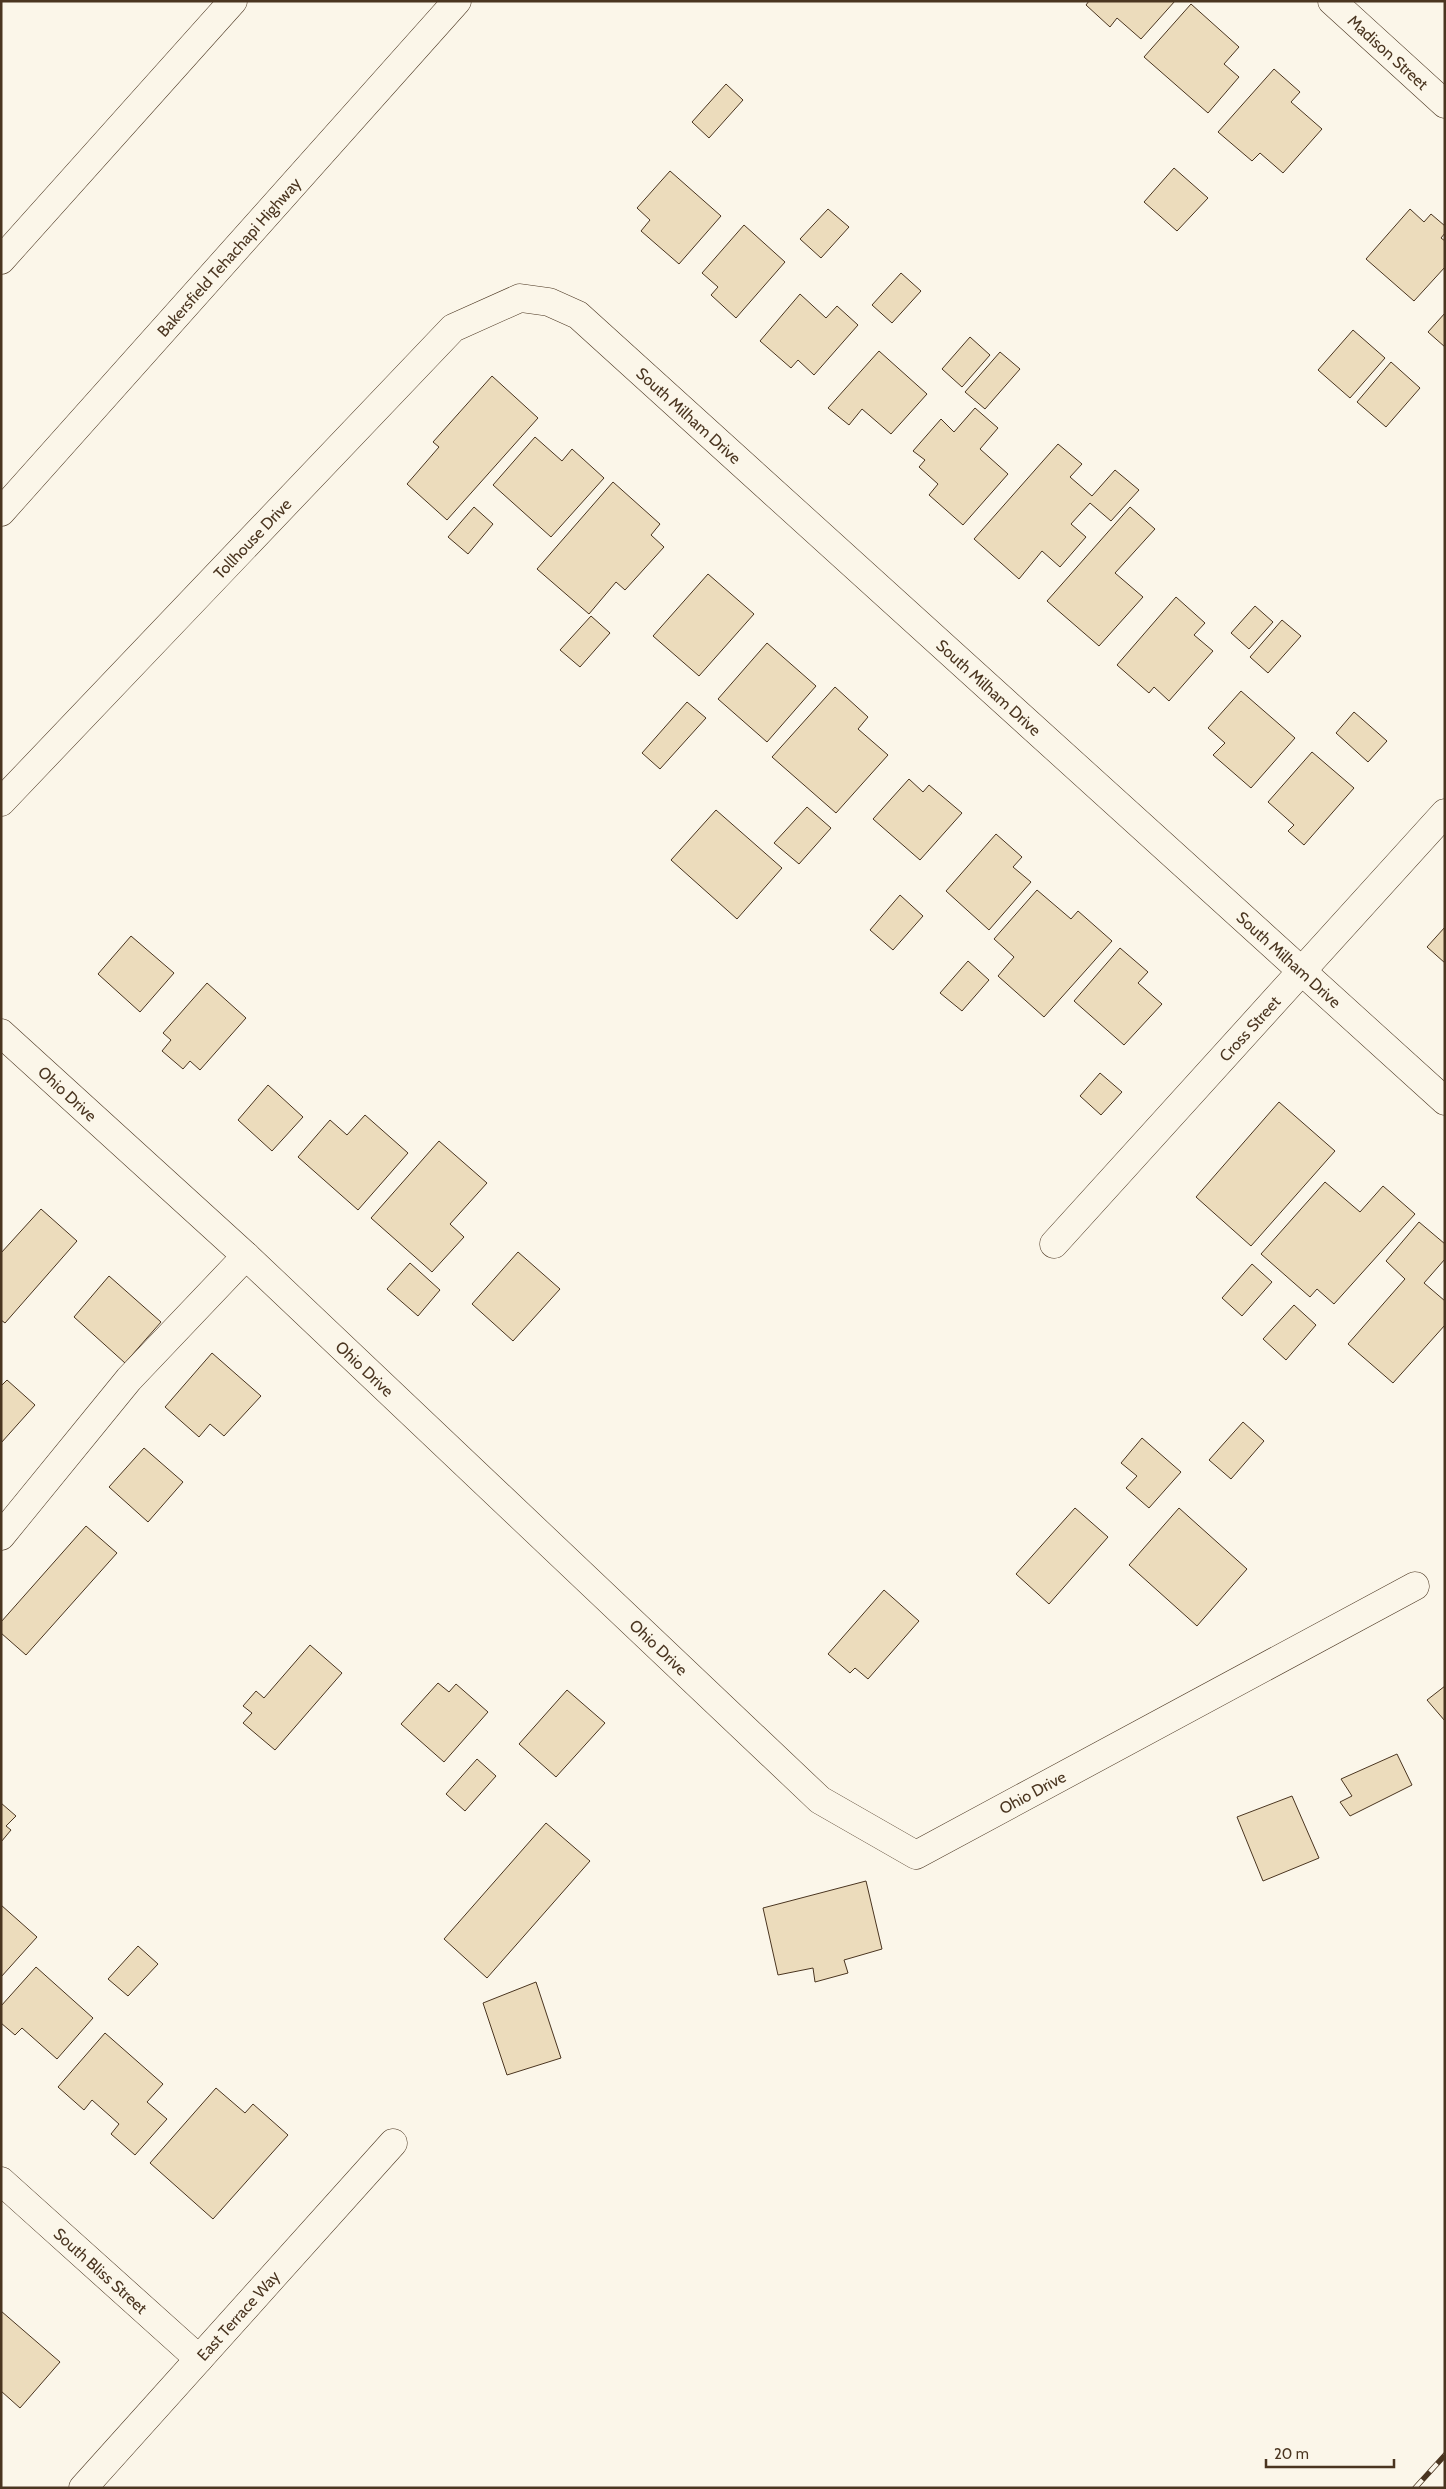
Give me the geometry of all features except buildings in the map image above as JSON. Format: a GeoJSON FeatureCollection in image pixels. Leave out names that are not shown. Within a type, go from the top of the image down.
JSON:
{"type":"FeatureCollection","features":[{"type":"Feature","properties":{"kind":"main road"},"geometry":{"type":"LineString","coordinates":[[1,260],[234,1]]}},
{"type":"Feature","properties":{"kind":"main road","name":"Bakersfield Tehachapi Highway"},"geometry":{"type":"LineString","coordinates":[[1,512],[458,1]]}},
{"type":"Feature","properties":{"kind":"main road","name":"Madison Street"},"geometry":{"type":"LineString","coordinates":[[1332,1],[1445,104]]}},
{"type":"Feature","properties":{"kind":"main road","name":"Tollhouse Drive"},"geometry":{"type":"LineString","coordinates":[[1,802],[453,328],[520,298]]}},
{"type":"Feature","properties":{"kind":"main road","name":"South Milham Drive"},"geometry":{"type":"LineString","coordinates":[[520,298],[550,302],[578,315],[1445,1101]]}},
{"type":"Feature","properties":{"kind":"main road","name":"Cross Street"},"geometry":{"type":"LineString","coordinates":[[1054,1244],[1445,813]]}},
{"type":"Feature","properties":{"kind":"main road","name":"Ohio Drive"},"geometry":{"type":"LineString","coordinates":[[1,1032],[246,1256],[820,1800],[916,1856],[1415,1586]]}},
{"type":"Feature","properties":{"kind":"main road"},"geometry":{"type":"LineString","coordinates":[[1,1536],[129,1379],[246,1256]]}},
{"type":"Feature","properties":{"kind":"main road","name":"East Terrace Way"},"geometry":{"type":"LineString","coordinates":[[83,2488],[393,2143]]}},
{"type":"Feature","properties":{"kind":"main road","name":"South Bliss Street"},"geometry":{"type":"LineString","coordinates":[[1,2181],[198,2359]]}},
{"type":"Feature","properties":{"kind":"railway"},"geometry":{"type":"LineString","coordinates":[[1415,2488],[1445,2455]]}}]}
